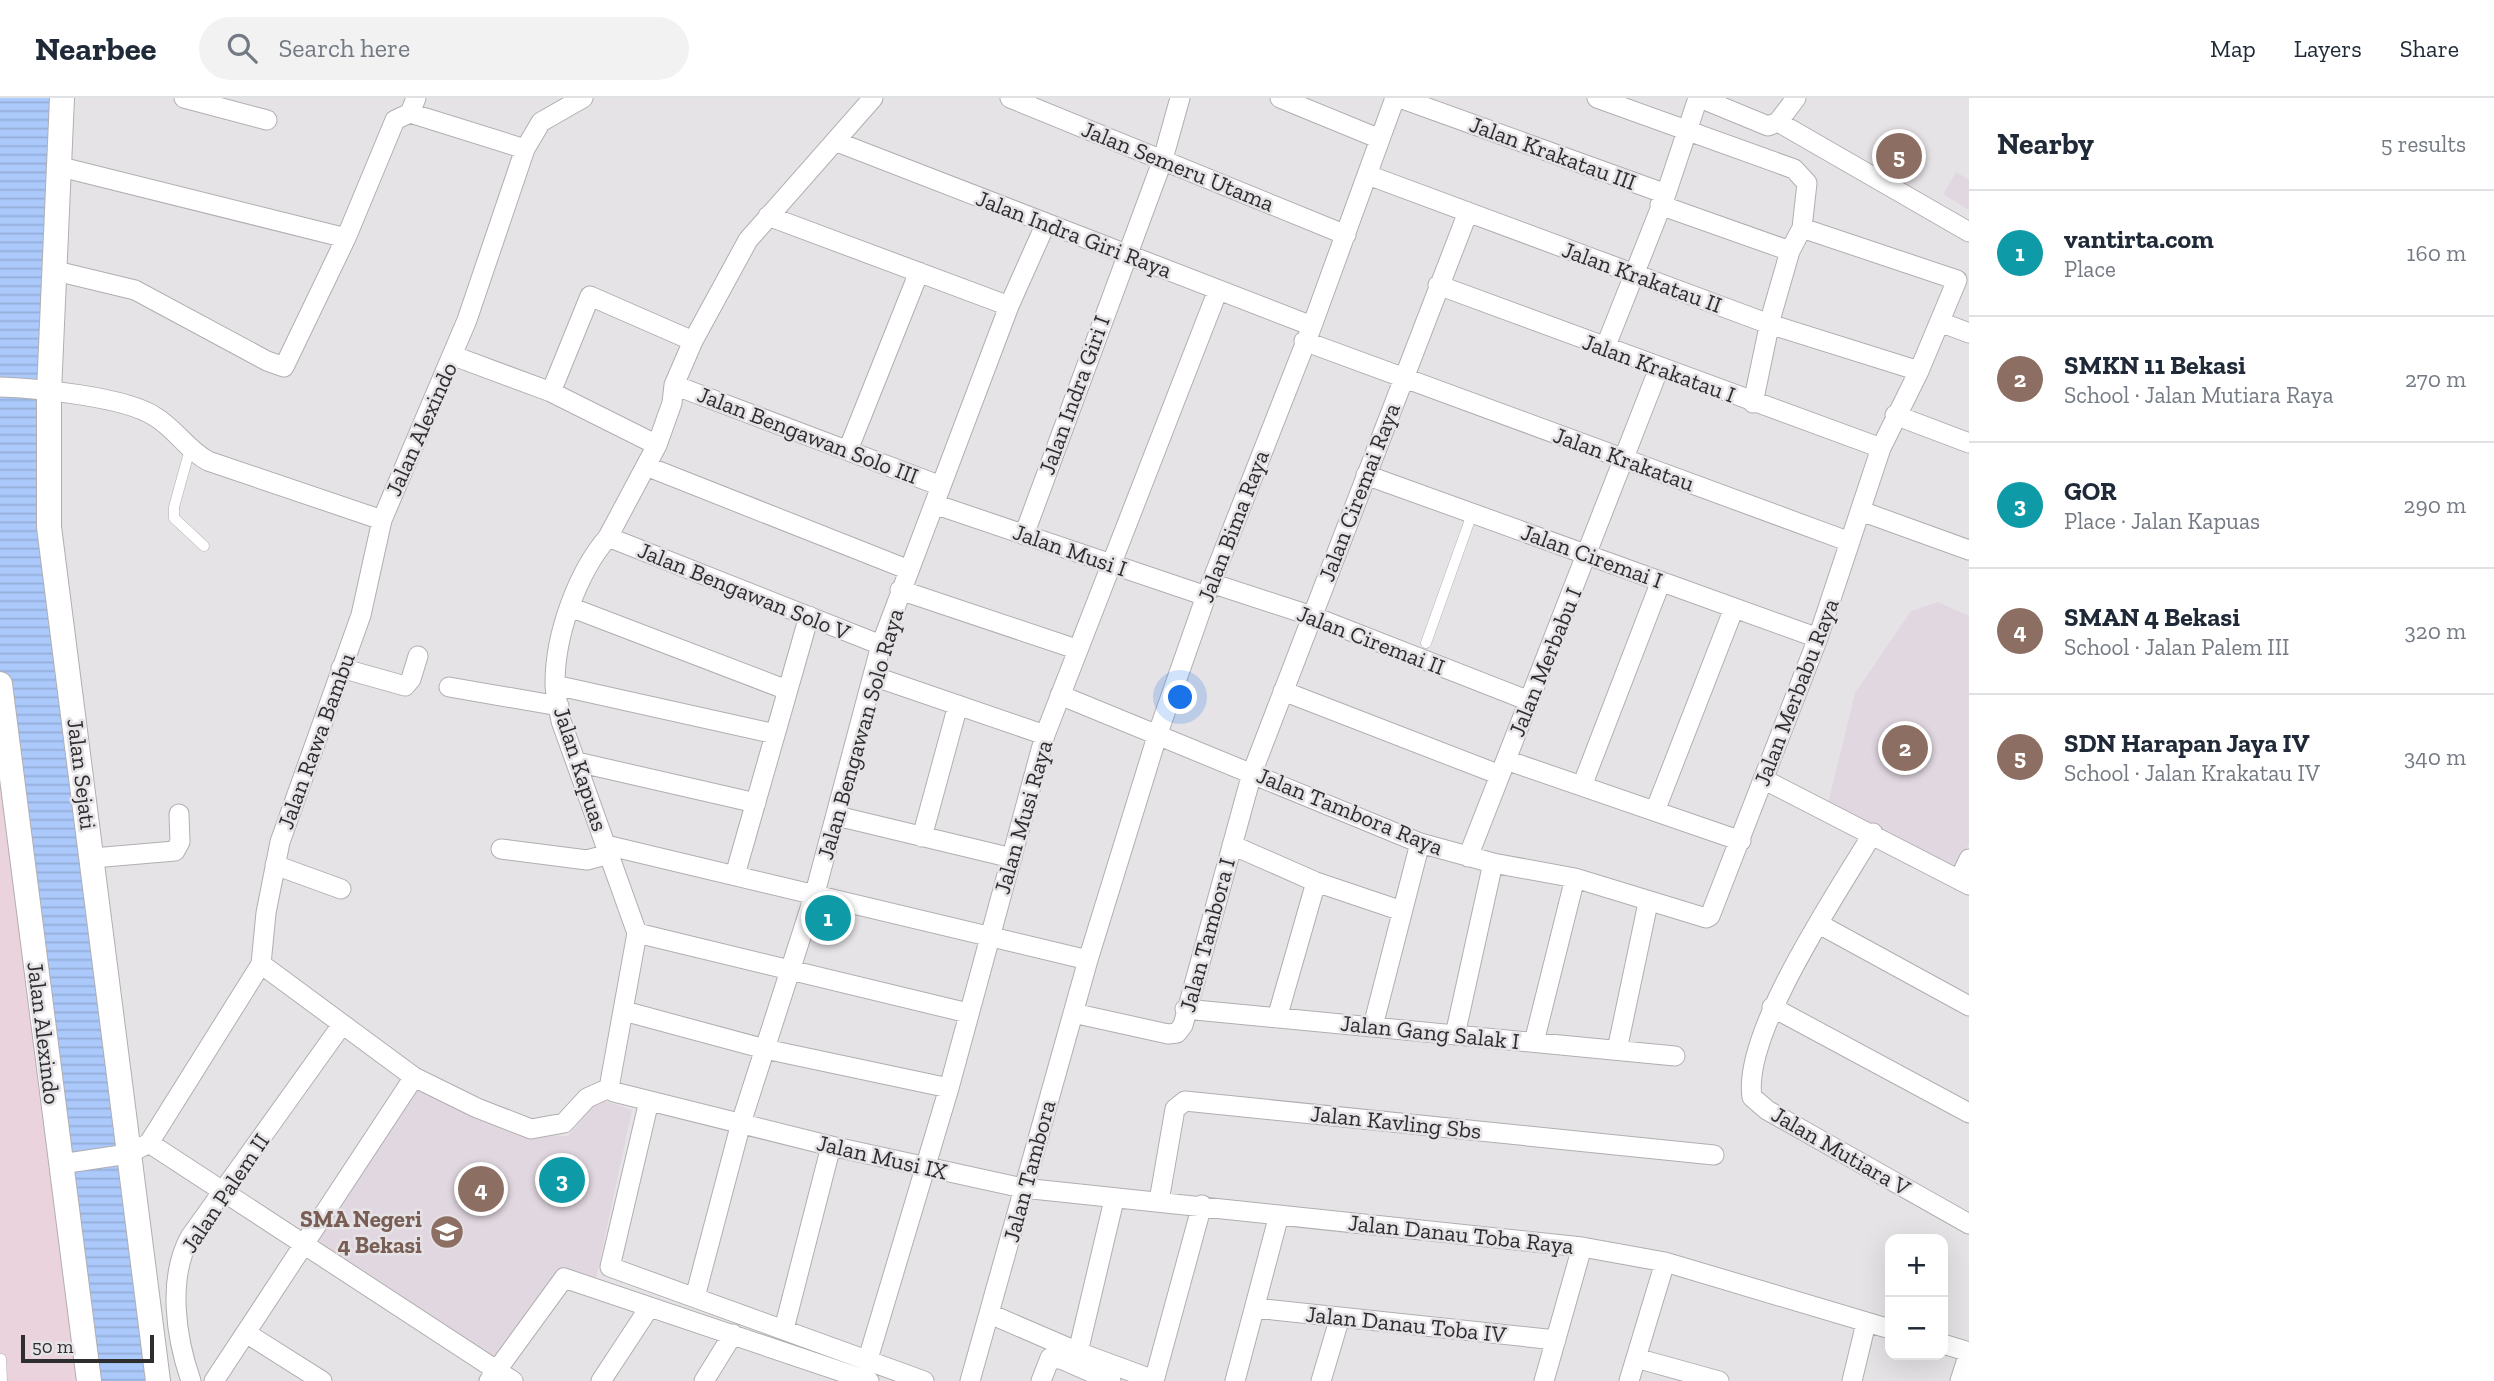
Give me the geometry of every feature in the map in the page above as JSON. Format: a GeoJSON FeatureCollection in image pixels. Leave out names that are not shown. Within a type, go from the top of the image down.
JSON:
{"type":"FeatureCollection","features":[{"type":"Feature","properties":{"kind":"street","name":"Jalan Sejati"},"geometry":{"type":"LineString","coordinates":[[62,98],[56,271],[42,391],[49,527],[158,1381]]}},
{"type":"Feature","properties":{"kind":"street"},"geometry":{"type":"LineString","coordinates":[[184,98],[267,120]]}},
{"type":"Feature","properties":{"kind":"street","name":"Jalan Alexindo"},"geometry":{"type":"LineString","coordinates":[[2,387],[117,402],[147,411],[170,428],[190,449],[208,461],[382,520],[454,356],[525,149],[541,122],[583,98]]}},
{"type":"Feature","properties":{"kind":"street","name":"Jalan Kapuas"},"geometry":{"type":"LineString","coordinates":[[636,933],[561,721],[555,685],[570,607],[598,549],[608,537],[657,445],[672,403],[674,385],[693,341],[748,240],[873,98]]}},
{"type":"Feature","properties":{"kind":"street","name":"Jalan Semeru Utama"},"geometry":{"type":"LineString","coordinates":[[1010,98],[1346,235]]}},
{"type":"Feature","properties":{"kind":"street","name":"Jalan Indra Giri I"},"geometry":{"type":"LineString","coordinates":[[1024,535],[1125,255],[1163,159],[1180,98]]}},
{"type":"Feature","properties":{"kind":"street"},"geometry":{"type":"LineString","coordinates":[[1280,98],[1380,139]]}},
{"type":"Feature","properties":{"kind":"street","name":"Jalan Bima Raya"},"geometry":{"type":"LineString","coordinates":[[1088,960],[1158,733],[1209,589],[1398,98]]}},
{"type":"Feature","properties":{"kind":"street","name":"Jalan Krakatau III"},"geometry":{"type":"LineString","coordinates":[[1398,98],[1790,251]]}},
{"type":"Feature","properties":{"kind":"street"},"geometry":{"type":"LineString","coordinates":[[1597,98],[1685,132],[1794,169],[1801,174],[1809,188],[1802,228],[1790,251],[1769,324],[1753,403]]}},
{"type":"Feature","properties":{"kind":"street"},"geometry":{"type":"LineString","coordinates":[[1605,348],[1663,200],[1699,98],[1768,125],[1778,122],[1796,98]]}},
{"type":"Feature","properties":{"kind":"street"},"geometry":{"type":"LineString","coordinates":[[56,271],[135,290],[267,361],[284,367],[289,363],[346,238],[395,120],[413,105],[525,149]]}},
{"type":"Feature","properties":{"kind":"street"},"geometry":{"type":"LineString","coordinates":[[1778,122],[1969,232]]}},
{"type":"Feature","properties":{"kind":"street","name":"Jalan Indra Giri Raya"},"geometry":{"type":"LineString","coordinates":[[836,142],[1218,290],[1308,333]]}},
{"type":"Feature","properties":{"kind":"street"},"geometry":{"type":"LineString","coordinates":[[61,167],[346,238]]}},
{"type":"Feature","properties":{"kind":"street","name":"Jalan Krakatau II"},"geometry":{"type":"LineString","coordinates":[[1367,175],[1769,324],[1919,371]]}},
{"type":"Feature","properties":{"kind":"street","name":"Jalan Ciremai Raya"},"geometry":{"type":"LineString","coordinates":[[1252,773],[1468,212]]}},
{"type":"Feature","properties":{"kind":"street"},"geometry":{"type":"LineString","coordinates":[[768,216],[1009,306]]}},
{"type":"Feature","properties":{"kind":"street","name":"Jalan Bengawan Solo Raya"},"geometry":{"type":"LineString","coordinates":[[695,1297],[741,1124],[815,893],[881,645],[1009,306],[1046,223]]}},
{"type":"Feature","properties":{"kind":"street"},"geometry":{"type":"LineString","coordinates":[[1802,228],[1957,280],[1929,341],[1919,371],[1881,448],[1850,542]]}},
{"type":"Feature","properties":{"kind":"street"},"geometry":{"type":"LineString","coordinates":[[848,450],[919,272]]}},
{"type":"Feature","properties":{"kind":"street","name":"Jalan Krakatau I"},"geometry":{"type":"LineString","coordinates":[[1438,285],[1881,448]]}},
{"type":"Feature","properties":{"kind":"street","name":"Jalan Musi Raya"},"geometry":{"type":"LineString","coordinates":[[868,1359],[949,1088],[1045,735],[1076,649],[1218,290]]}},
{"type":"Feature","properties":{"kind":"street"},"geometry":{"type":"LineString","coordinates":[[551,392],[590,296],[693,341]]}},
{"type":"Feature","properties":{"kind":"street"},"geometry":{"type":"LineString","coordinates":[[1940,322],[1969,334]]}},
{"type":"Feature","properties":{"kind":"street","name":"Jalan Krakatau"},"geometry":{"type":"LineString","coordinates":[[1308,333],[1403,377],[1850,542]]}},
{"type":"Feature","properties":{"kind":"street"},"geometry":{"type":"LineString","coordinates":[[454,356],[551,392],[657,445]]}},
{"type":"Feature","properties":{"kind":"street","name":"Jalan Merbabu I"},"geometry":{"type":"LineString","coordinates":[[1468,856],[1659,368]]}},
{"type":"Feature","properties":{"kind":"street","name":"Jalan Bengawan Solo III"},"geometry":{"type":"LineString","coordinates":[[674,385],[848,450],[938,495]]}},
{"type":"Feature","properties":{"kind":"street"},"geometry":{"type":"LineString","coordinates":[[1895,415],[1969,443]]}},
{"type":"Feature","properties":{"kind":"street"},"geometry":{"type":"LineString","coordinates":[[646,466],[909,570]]}},
{"type":"Feature","properties":{"kind":"street","name":"Jalan Ciremai I"},"geometry":{"type":"LineString","coordinates":[[1366,475],[1818,638]]}},
{"type":"Feature","properties":{"kind":"street","name":"Jalan Musi I"},"geometry":{"type":"LineString","coordinates":[[938,495],[1024,535],[1110,564],[1209,589]]}},
{"type":"Feature","properties":{"kind":"street"},"geometry":{"type":"LineString","coordinates":[[1861,511],[1969,550]]}},
{"type":"Feature","properties":{"kind":"street","name":"Jalan Rawa Bambu"},"geometry":{"type":"LineString","coordinates":[[261,964],[275,865],[287,818],[364,604],[382,520]]}},
{"type":"Feature","properties":{"kind":"street","name":"Jalan Bengawan Solo V"},"geometry":{"type":"LineString","coordinates":[[608,537],[881,645]]}},
{"type":"Feature","properties":{"kind":"street","name":"Jalan Merbabu Raya"},"geometry":{"type":"LineString","coordinates":[[1648,903],[1706,918],[1710,916],[1818,638],[1850,542]]}},
{"type":"Feature","properties":{"kind":"street"},"geometry":{"type":"LineString","coordinates":[[1582,786],[1661,581]]}},
{"type":"Feature","properties":{"kind":"street","name":"Jalan Ciremai II"},"geometry":{"type":"LineString","coordinates":[[1209,589],[1312,616],[1529,701]]}},
{"type":"Feature","properties":{"kind":"street"},"geometry":{"type":"LineString","coordinates":[[900,590],[1076,649]]}},
{"type":"Feature","properties":{"kind":"street"},"geometry":{"type":"LineString","coordinates":[[570,607],[787,690]]}},
{"type":"Feature","properties":{"kind":"street"},"geometry":{"type":"LineString","coordinates":[[1655,811],[1734,608]]}},
{"type":"Feature","properties":{"kind":"street"},"geometry":{"type":"LineString","coordinates":[[735,875],[808,616]]}},
{"type":"Feature","properties":{"kind":"street"},"geometry":{"type":"LineString","coordinates":[[341,668],[405,686],[411,679],[418,656]]}},
{"type":"Feature","properties":{"kind":"street"},"geometry":{"type":"LineString","coordinates":[[873,676],[1045,735]]}},
{"type":"Feature","properties":{"kind":"street","name":"Jalan Alexindo"},"geometry":{"type":"LineString","coordinates":[[0,684],[6,781],[69,1163],[89,1381]]}},
{"type":"Feature","properties":{"kind":"street"},"geometry":{"type":"LineString","coordinates":[[555,685],[775,734]]}},
{"type":"Feature","properties":{"kind":"street"},"geometry":{"type":"LineString","coordinates":[[449,687],[559,706]]}},
{"type":"Feature","properties":{"kind":"street"},"geometry":{"type":"LineString","coordinates":[[1283,691],[1503,767]]}},
{"type":"Feature","properties":{"kind":"street","name":"Jalan Tambora Raya"},"geometry":{"type":"LineString","coordinates":[[1060,695],[1158,733],[1420,843],[1493,863],[1575,878],[1648,903]]}},
{"type":"Feature","properties":{"kind":"street"},"geometry":{"type":"LineString","coordinates":[[922,836],[958,705]]}},
{"type":"Feature","properties":{"kind":"street"},"geometry":{"type":"LineString","coordinates":[[577,762],[756,803]]}},
{"type":"Feature","properties":{"kind":"street","name":"Jalan Merbabu I"},"geometry":{"type":"LineString","coordinates":[[1503,767],[1582,786],[1741,841]]}},
{"type":"Feature","properties":{"kind":"street","name":"Jalan Tambora I"},"geometry":{"type":"LineString","coordinates":[[1073,1013],[1168,1034],[1177,1033],[1252,773]]}},
{"type":"Feature","properties":{"kind":"street"},"geometry":{"type":"LineString","coordinates":[[1763,779],[1964,882],[1969,859]]}},
{"type":"Feature","properties":{"kind":"street"},"geometry":{"type":"LineString","coordinates":[[93,859],[175,851],[180,842],[179,814]]}},
{"type":"Feature","properties":{"kind":"street"},"geometry":{"type":"LineString","coordinates":[[836,816],[1012,858]]}},
{"type":"Feature","properties":{"kind":"street","name":"Jalan Mutiara V"},"geometry":{"type":"LineString","coordinates":[[1872,833],[1772,1007],[1750,1082],[1752,1097],[1767,1111],[1969,1224]]}},
{"type":"Feature","properties":{"kind":"street"},"geometry":{"type":"LineString","coordinates":[[1373,1026],[1420,843]]}},
{"type":"Feature","properties":{"kind":"street"},"geometry":{"type":"LineString","coordinates":[[1232,845],[1316,882],[1402,911]]}},
{"type":"Feature","properties":{"kind":"street"},"geometry":{"type":"LineString","coordinates":[[501,849],[587,860],[608,850],[815,893],[1088,960]]}},
{"type":"Feature","properties":{"kind":"street"},"geometry":{"type":"LineString","coordinates":[[1455,1035],[1493,863]]}},
{"type":"Feature","properties":{"kind":"street"},"geometry":{"type":"LineString","coordinates":[[275,865],[341,889]]}},
{"type":"Feature","properties":{"kind":"street"},"geometry":{"type":"LineString","coordinates":[[1535,1042],[1575,878]]}},
{"type":"Feature","properties":{"kind":"street"},"geometry":{"type":"LineString","coordinates":[[1277,1018],[1316,882]]}},
{"type":"Feature","properties":{"kind":"street"},"geometry":{"type":"LineString","coordinates":[[1617,1050],[1648,903]]}},
{"type":"Feature","properties":{"kind":"street"},"geometry":{"type":"LineString","coordinates":[[1819,924],[1969,1006]]}},
{"type":"Feature","properties":{"kind":"street"},"geometry":{"type":"LineString","coordinates":[[130,1151],[261,964],[341,1026],[414,1077],[477,1108],[531,1129],[564,1122],[587,1098],[609,1087],[636,933],[968,1013]]}},
{"type":"Feature","properties":{"kind":"street","name":"Jalan Tambora"},"geometry":{"type":"LineString","coordinates":[[970,1381],[1088,960]]}},
{"type":"Feature","properties":{"kind":"street"},"geometry":{"type":"LineString","coordinates":[[1772,1007],[1969,1113]]}},
{"type":"Feature","properties":{"kind":"street","name":"Jalan Gang Salak I"},"geometry":{"type":"LineString","coordinates":[[1185,1009],[1675,1056]]}},
{"type":"Feature","properties":{"kind":"street"},"geometry":{"type":"LineString","coordinates":[[624,1011],[765,1049],[949,1088]]}},
{"type":"Feature","properties":{"kind":"street","name":"Jalan Palem II"},"geometry":{"type":"LineString","coordinates":[[191,1381],[178,1318],[177,1272],[190,1237],[341,1026]]}},
{"type":"Feature","properties":{"kind":"street"},"geometry":{"type":"LineString","coordinates":[[214,1381],[414,1077]]}},
{"type":"Feature","properties":{"kind":"street","name":"Jalan Musi IX"},"geometry":{"type":"LineString","coordinates":[[609,1087],[649,1101],[831,1146],[1023,1188]]}},
{"type":"Feature","properties":{"kind":"street"},"geometry":{"type":"LineString","coordinates":[[649,1101],[608,1263],[615,1271],[666,1303],[817,1373],[869,1381]]}},
{"type":"Feature","properties":{"kind":"street","name":"Jalan Kavling Sbs"},"geometry":{"type":"LineString","coordinates":[[1159,1201],[1175,1109],[1185,1101],[1714,1155]]}},
{"type":"Feature","properties":{"kind":"street"},"geometry":{"type":"LineString","coordinates":[[784,1329],[831,1146]]}},
{"type":"Feature","properties":{"kind":"street"},"geometry":{"type":"LineString","coordinates":[[69,1163],[130,1151],[224,1192],[500,1377],[565,1278],[666,1303],[695,1297],[924,1381]]}},
{"type":"Feature","properties":{"kind":"street","name":"Jalan Danau Toba Raya"},"geometry":{"type":"LineString","coordinates":[[1023,1188],[1114,1200],[1202,1205],[1583,1247],[1665,1262],[1885,1328]]}},
{"type":"Feature","properties":{"kind":"street"},"geometry":{"type":"LineString","coordinates":[[1078,1352],[1114,1200]]}},
{"type":"Feature","properties":{"kind":"street"},"geometry":{"type":"LineString","coordinates":[[990,1314],[1078,1352],[1154,1380],[1202,1205]]}},
{"type":"Feature","properties":{"kind":"street"},"geometry":{"type":"LineString","coordinates":[[1235,1381],[1279,1215]]}},
{"type":"Feature","properties":{"kind":"street"},"geometry":{"type":"LineString","coordinates":[[1544,1381],[1583,1247]]}},
{"type":"Feature","properties":{"kind":"street"},"geometry":{"type":"LineString","coordinates":[[1629,1381],[1665,1262]]}},
{"type":"Feature","properties":{"kind":"street"},"geometry":{"type":"LineString","coordinates":[[601,1381],[666,1303]]}},
{"type":"Feature","properties":{"kind":"street","name":"Jalan Danau Toba IV"},"geometry":{"type":"LineString","coordinates":[[1255,1308],[1556,1340]]}},
{"type":"Feature","properties":{"kind":"street"},"geometry":{"type":"LineString","coordinates":[[1321,1381],[1340,1317]]}},
{"type":"Feature","properties":{"kind":"street"},"geometry":{"type":"LineString","coordinates":[[1852,1381],[1866,1323]]}},
{"type":"Feature","properties":{"kind":"street"},"geometry":{"type":"LineString","coordinates":[[246,1332],[322,1381]]}},
{"type":"Feature","properties":{"kind":"street"},"geometry":{"type":"LineString","coordinates":[[704,1381],[733,1334]]}},
{"type":"Feature","properties":{"kind":"street"},"geometry":{"type":"LineString","coordinates":[[1948,1346],[1969,1352],[1960,1381]]}},
{"type":"Feature","properties":{"kind":"street"},"geometry":{"type":"LineString","coordinates":[[1041,1381],[1049,1358],[1061,1359],[1111,1381]]}},
{"type":"Feature","properties":{"kind":"street"},"geometry":{"type":"LineString","coordinates":[[1636,1358],[1719,1381]]}},
{"type":"Feature","properties":{"kind":"lane"},"geometry":{"type":"LineString","coordinates":[[190,449],[174,513],[178,525],[204,546]]}},
{"type":"Feature","properties":{"kind":"lane"},"geometry":{"type":"LineString","coordinates":[[1426,643],[1472,514]]}},
{"type":"Feature","properties":{"kind":"lane"},"geometry":{"type":"LineString","coordinates":[[0,1353],[2,1381]]}},
{"type":"Feature","properties":{"kind":"shaded area"},"geometry":{"type":"Polygon","coordinates":[[[1956,172],[1969,180],[1969,210],[1943,194],[1956,172]]]}},
{"type":"Feature","properties":{"kind":"shaded area"},"geometry":{"type":"Polygon","coordinates":[[[1938,602],[1969,616],[1969,844],[1955,868],[1828,803],[1855,693],[1911,611],[1938,602]]]}},
{"type":"Feature","properties":{"kind":"shaded area"},"geometry":{"type":"Polygon","coordinates":[[[0,685],[88,1381],[0,1381],[0,685]]]}},
{"type":"Feature","properties":{"kind":"shaded area"},"geometry":{"type":"Polygon","coordinates":[[[416,1087],[527,1135],[568,1136],[599,1099],[632,1110],[596,1279],[561,1268],[495,1360],[311,1242],[416,1087]]]}},
{"type":"Feature","properties":{"kind":"water"},"geometry":{"type":"Polygon","coordinates":[[[0,98],[62,98],[49,521],[158,1381],[88,1381],[0,684],[0,98]]]}},
{"type":"Feature","properties":{"kind":"place","name":"SDN Harapan Jaya IV"},"geometry":{"type":"Point","coordinates":[1899,156]}},
{"type":"Feature","properties":{"kind":"place","name":"SMKN 11 Bekasi"},"geometry":{"type":"Point","coordinates":[1905,748]}},
{"type":"Feature","properties":{"kind":"place","name":"vantirta.com"},"geometry":{"type":"Point","coordinates":[828,918]}},
{"type":"Feature","properties":{"kind":"place","name":"GOR"},"geometry":{"type":"Point","coordinates":[562,1180]}},
{"type":"Feature","properties":{"kind":"place","name":"SMAN 4 Bekasi"},"geometry":{"type":"Point","coordinates":[481,1189]}},
{"type":"Feature","properties":{"kind":"place","name":"SMA Negeri 4 Bekasi"},"geometry":{"type":"Point","coordinates":[447,1232]}}]}
